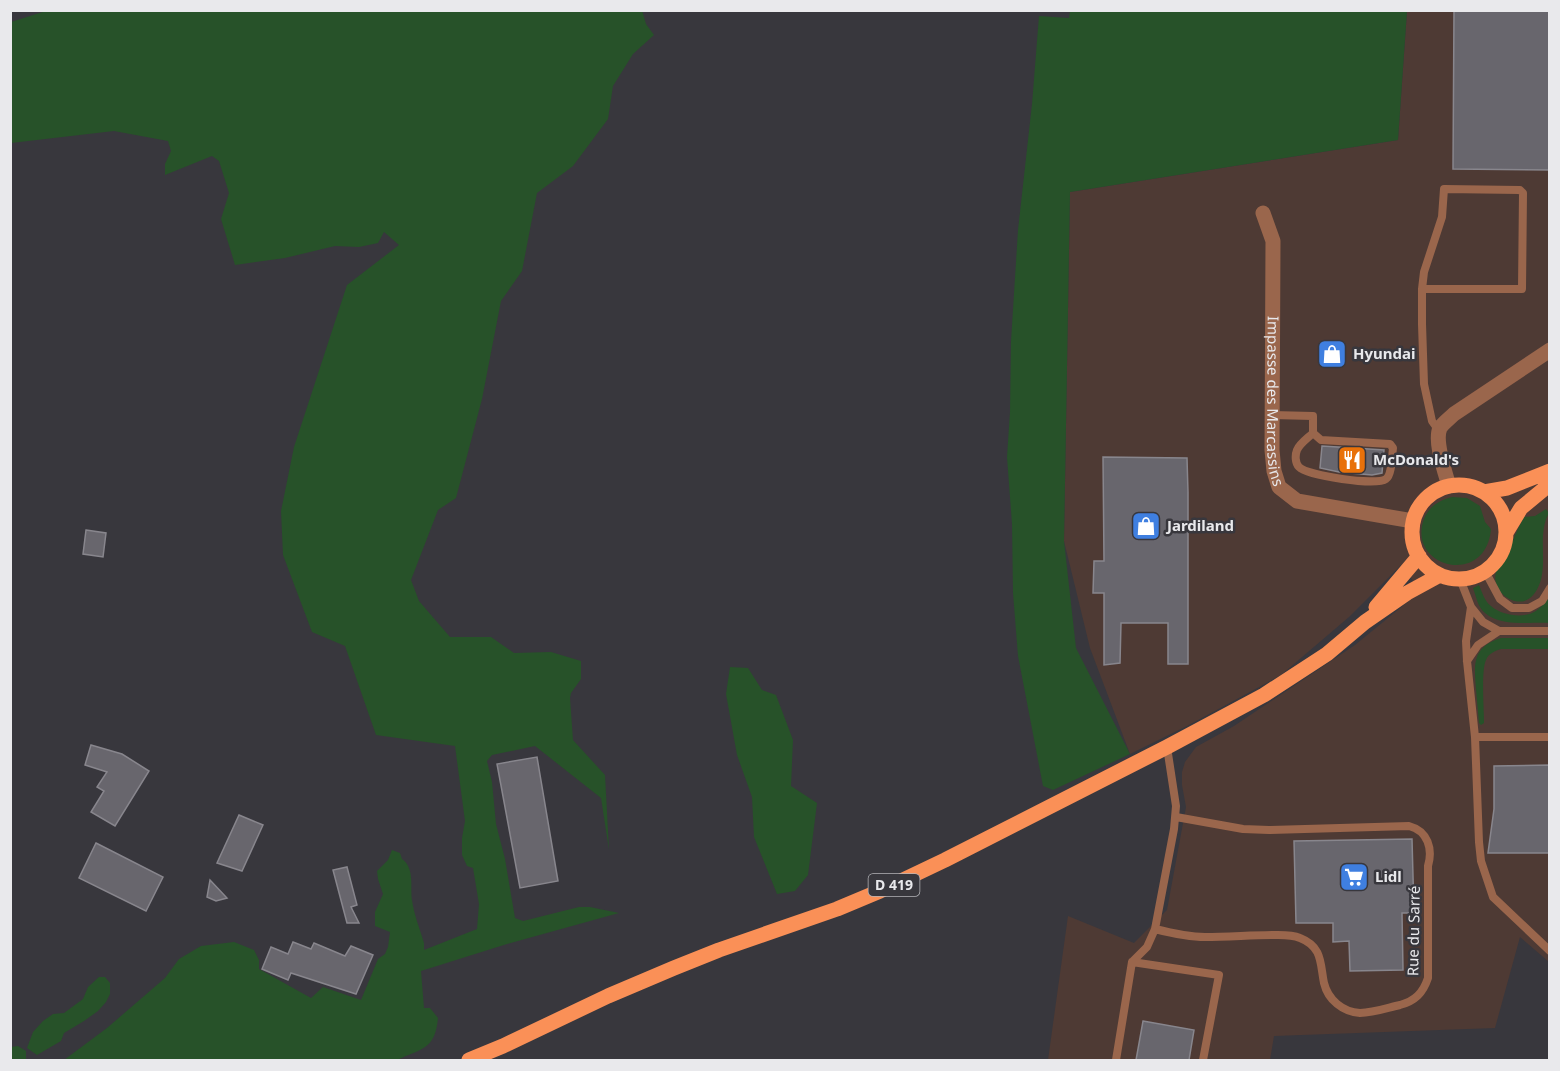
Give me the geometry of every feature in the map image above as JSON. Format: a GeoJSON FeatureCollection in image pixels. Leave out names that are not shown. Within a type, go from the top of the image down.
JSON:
{"type":"FeatureCollection","features":[{"type":"Feature","properties":{"kind":"main road"},"geometry":{"type":"LineString","coordinates":[[1484,492],[1507,488],[1550,471]]}},
{"type":"Feature","properties":{"kind":"main road"},"geometry":{"type":"LineString","coordinates":[[1506,533],[1521,508],[1550,484]]}},
{"type":"Feature","properties":{"kind":"main road"},"geometry":{"type":"LineString","coordinates":[[1449,486],[1473,487],[1484,492],[1493,500],[1505,521],[1506,533],[1500,555],[1485,572],[1473,577],[1460,579],[1440,575],[1428,568],[1414,545],[1413,520],[1418,508],[1426,498],[1449,486]]}},
{"type":"Feature","properties":{"kind":"main road","name":"D 419"},"geometry":{"type":"LineString","coordinates":[[1365,622],[1419,556]]}},
{"type":"Feature","properties":{"kind":"main road","name":"D 419"},"geometry":{"type":"LineString","coordinates":[[469,1060],[674,968],[837,909],[945,860],[1264,695],[1327,654],[1365,622],[1407,593],[1440,575]]}},
{"type":"Feature","properties":{"kind":"street","name":"Impasse des Marcassins"},"geometry":{"type":"LineString","coordinates":[[1263,213],[1273,241],[1272,415],[1274,471],[1279,487],[1297,501],[1413,520]]}},
{"type":"Feature","properties":{"kind":"street"},"geometry":{"type":"LineString","coordinates":[[1449,486],[1439,453],[1441,426],[1454,414],[1550,350]]}},
{"type":"Feature","properties":{"kind":"lane"},"geometry":{"type":"LineString","coordinates":[[1422,289],[1522,289],[1523,194],[1520,190],[1444,189],[1442,217],[1424,272],[1422,289],[1425,384],[1432,421],[1439,431]]}},
{"type":"Feature","properties":{"kind":"lane"},"geometry":{"type":"LineString","coordinates":[[1272,415],[1313,416],[1313,433],[1321,440],[1390,444],[1393,448],[1389,475],[1385,480],[1380,481],[1348,481],[1309,473],[1300,468],[1296,462],[1296,451],[1299,445],[1313,433]]}},
{"type":"Feature","properties":{"kind":"lane"},"geometry":{"type":"LineString","coordinates":[[1485,572],[1500,599],[1512,608],[1529,608],[1542,601],[1550,588]]}},
{"type":"Feature","properties":{"kind":"lane"},"geometry":{"type":"LineString","coordinates":[[1460,579],[1471,607],[1483,622],[1499,631],[1550,631]]}},
{"type":"Feature","properties":{"kind":"lane"},"geometry":{"type":"LineString","coordinates":[[1471,607],[1466,641],[1480,853],[1493,897],[1550,951]]}},
{"type":"Feature","properties":{"kind":"lane"},"geometry":{"type":"LineString","coordinates":[[1467,661],[1478,645],[1499,631]]}},
{"type":"Feature","properties":{"kind":"lane"},"geometry":{"type":"LineString","coordinates":[[1474,737],[1550,737]]}},
{"type":"Feature","properties":{"kind":"lane"},"geometry":{"type":"LineString","coordinates":[[1116,1060],[1132,962],[1148,947],[1155,929],[1176,817],[1167,747]]}},
{"type":"Feature","properties":{"kind":"lane","name":"Rue du Sarré"},"geometry":{"type":"LineString","coordinates":[[1155,929],[1203,937],[1261,935],[1301,938],[1308,942],[1318,954],[1324,972],[1324,983],[1331,999],[1337,1005],[1353,1012],[1371,1012],[1407,1003],[1419,996],[1428,978],[1428,866],[1430,854],[1428,843],[1418,830],[1409,826],[1243,829],[1176,817]]}},
{"type":"Feature","properties":{"kind":"lane"},"geometry":{"type":"LineString","coordinates":[[1132,962],[1219,975],[1203,1060]]}},
{"type":"Feature","properties":{"kind":"shaded area"},"geometry":{"type":"Polygon","coordinates":[[[1407,11],[1549,11],[1549,962],[1520,937],[1495,1028],[1274,1036],[1270,1060],[1048,1060],[1068,916],[1134,943],[1167,910],[1186,807],[1182,772],[1185,762],[1196,747],[1234,726],[1355,645],[1421,591],[1401,565],[1349,617],[1281,675],[1130,754],[1090,648],[1064,541],[1070,192],[1398,140],[1407,11]]]}},
{"type":"Feature","properties":{"kind":"green space"},"geometry":{"type":"Polygon","coordinates":[[[49,10],[642,10],[646,24],[654,35],[633,54],[613,86],[608,119],[573,166],[537,193],[522,271],[501,301],[482,399],[456,498],[438,510],[411,580],[419,601],[450,637],[491,637],[514,653],[551,652],[581,661],[581,679],[570,698],[573,740],[605,775],[609,850],[601,798],[535,746],[492,755],[487,761],[492,782],[496,824],[505,859],[515,918],[523,921],[579,907],[619,913],[421,971],[424,1008],[430,1008],[438,1018],[434,1036],[420,1050],[397,1060],[64,1060],[107,1028],[165,978],[179,959],[201,946],[234,942],[254,950],[259,960],[259,969],[311,998],[323,987],[361,1000],[378,959],[385,954],[388,947],[390,932],[375,926],[375,912],[383,894],[377,871],[388,860],[392,850],[400,853],[409,867],[413,906],[424,950],[477,929],[479,904],[473,868],[467,866],[462,855],[465,821],[455,746],[376,735],[345,646],[312,632],[283,555],[281,511],[294,447],[347,285],[399,245],[384,232],[378,243],[359,247],[335,246],[285,258],[235,265],[221,219],[229,193],[219,161],[212,156],[165,175],[165,164],[171,151],[168,141],[114,131],[11,143],[11,22],[49,10]]]}},
{"type":"Feature","properties":{"kind":"green space"},"geometry":{"type":"Polygon","coordinates":[[[1070,11],[1407,11],[1398,140],[1070,192],[1064,541],[1076,648],[1130,754],[1053,790],[1043,786],[1018,656],[1007,457],[1018,230],[1039,16],[1069,18],[1070,11]]]}},
{"type":"Feature","properties":{"kind":"green space"},"geometry":{"type":"Polygon","coordinates":[[[1452,497],[1467,498],[1480,506],[1485,522],[1491,529],[1486,547],[1476,559],[1463,564],[1449,564],[1436,559],[1426,549],[1422,536],[1424,519],[1429,510],[1439,502],[1452,497]]]}},
{"type":"Feature","properties":{"kind":"green space"},"geometry":{"type":"Polygon","coordinates":[[[1546,509],[1549,513],[1543,533],[1543,565],[1539,585],[1528,599],[1521,602],[1514,601],[1507,598],[1497,587],[1496,572],[1524,517],[1535,516],[1546,509]]]}},
{"type":"Feature","properties":{"kind":"green space"},"geometry":{"type":"Polygon","coordinates":[[[1479,585],[1489,604],[1500,612],[1511,615],[1532,613],[1549,597],[1549,623],[1507,622],[1492,617],[1483,611],[1478,602],[1473,588],[1479,585]]]}},
{"type":"Feature","properties":{"kind":"green space"},"geometry":{"type":"Polygon","coordinates":[[[1501,638],[1549,638],[1549,649],[1501,649],[1489,656],[1484,665],[1484,723],[1481,725],[1475,664],[1485,646],[1501,638]]]}},
{"type":"Feature","properties":{"kind":"green space"},"geometry":{"type":"Polygon","coordinates":[[[730,667],[748,668],[762,690],[776,695],[793,740],[791,786],[817,803],[808,875],[795,891],[777,894],[754,837],[752,797],[737,755],[726,694],[730,667]]]}},
{"type":"Feature","properties":{"kind":"green space"},"geometry":{"type":"Polygon","coordinates":[[[99,977],[105,977],[110,983],[110,994],[98,1011],[64,1033],[61,1041],[37,1055],[27,1048],[33,1032],[43,1021],[53,1014],[64,1013],[83,999],[88,987],[99,977]]]}},
{"type":"Feature","properties":{"kind":"green space"},"geometry":{"type":"Polygon","coordinates":[[[18,1046],[26,1051],[26,1060],[11,1060],[11,1047],[18,1046]]]}},
{"type":"Feature","properties":{"kind":"building"},"geometry":{"type":"Polygon","coordinates":[[[1454,10],[1550,10],[1550,170],[1453,169],[1454,10]]]}},
{"type":"Feature","properties":{"kind":"building","name":"McDonald's"},"geometry":{"type":"Polygon","coordinates":[[[1322,446],[1384,450],[1382,473],[1372,475],[1320,468],[1322,446]]]}},
{"type":"Feature","properties":{"kind":"building","name":"Jardiland"},"geometry":{"type":"Polygon","coordinates":[[[1103,457],[1187,458],[1188,664],[1168,664],[1168,623],[1121,623],[1120,663],[1104,665],[1104,593],[1093,593],[1094,561],[1104,561],[1103,457]]]}},
{"type":"Feature","properties":{"kind":"building"},"geometry":{"type":"Polygon","coordinates":[[[86,530],[106,533],[103,557],[83,554],[86,530]]]}},
{"type":"Feature","properties":{"kind":"building"},"geometry":{"type":"Polygon","coordinates":[[[91,745],[122,754],[149,771],[115,826],[91,812],[104,791],[97,787],[107,772],[85,765],[91,745]]]}},
{"type":"Feature","properties":{"kind":"building"},"geometry":{"type":"Polygon","coordinates":[[[537,757],[558,881],[520,888],[497,764],[537,757]]]}},
{"type":"Feature","properties":{"kind":"building"},"geometry":{"type":"Polygon","coordinates":[[[1550,765],[1550,853],[1488,853],[1494,809],[1494,766],[1550,765]]]}},
{"type":"Feature","properties":{"kind":"building"},"geometry":{"type":"Polygon","coordinates":[[[239,815],[263,825],[242,871],[217,863],[239,815]]]}},
{"type":"Feature","properties":{"kind":"building","name":"Lidl"},"geometry":{"type":"Polygon","coordinates":[[[1412,839],[1414,913],[1402,913],[1403,970],[1350,971],[1349,941],[1333,942],[1333,923],[1296,923],[1294,841],[1412,839]]]}},
{"type":"Feature","properties":{"kind":"building"},"geometry":{"type":"Polygon","coordinates":[[[96,843],[163,877],[146,911],[79,878],[96,843]]]}},
{"type":"Feature","properties":{"kind":"building"},"geometry":{"type":"Polygon","coordinates":[[[347,867],[357,905],[351,907],[359,923],[347,923],[333,870],[347,867]]]}},
{"type":"Feature","properties":{"kind":"building"},"geometry":{"type":"Polygon","coordinates":[[[210,880],[227,898],[216,901],[207,897],[210,880]]]}},
{"type":"Feature","properties":{"kind":"building"},"geometry":{"type":"Polygon","coordinates":[[[293,942],[311,949],[314,943],[345,956],[351,946],[373,955],[356,994],[291,973],[288,980],[262,969],[271,947],[288,954],[293,942]]]}},
{"type":"Feature","properties":{"kind":"building"},"geometry":{"type":"Polygon","coordinates":[[[1143,1021],[1194,1030],[1189,1060],[1136,1060],[1143,1021]]]}},
{"type":"Feature","properties":{"kind":"place","name":"Hyundai"},"geometry":{"type":"Point","coordinates":[1332,354]}},
{"type":"Feature","properties":{"kind":"place","name":"McDonald's"},"geometry":{"type":"Point","coordinates":[1352,460]}},
{"type":"Feature","properties":{"kind":"place","name":"Jardiland"},"geometry":{"type":"Point","coordinates":[1146,526]}},
{"type":"Feature","properties":{"kind":"place","name":"Lidl"},"geometry":{"type":"Point","coordinates":[1354,877]}}]}
